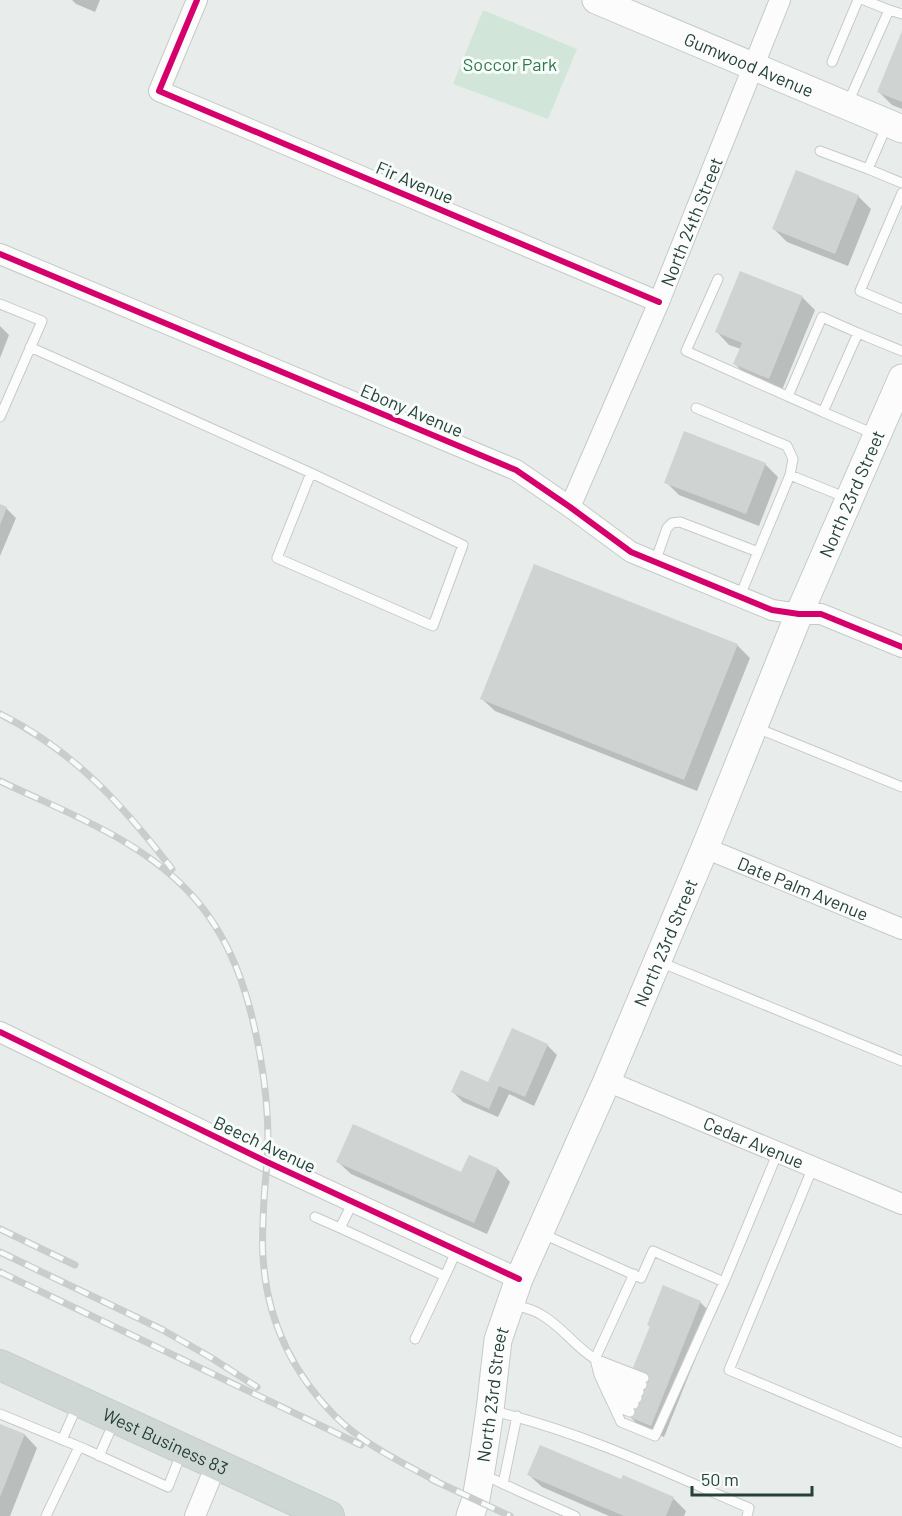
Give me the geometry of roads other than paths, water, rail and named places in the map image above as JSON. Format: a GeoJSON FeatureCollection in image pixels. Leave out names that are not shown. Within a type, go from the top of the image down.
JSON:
{"type":"FeatureCollection","features":[{"type":"Feature","properties":{"kind":"main road","name":"Gumwood Avenue"},"geometry":{"type":"LineString","coordinates":[[596,0],[895,126]]}},
{"type":"Feature","properties":{"kind":"main road","name":"North 23rd Street"},"geometry":{"type":"LineString","coordinates":[[470,1516],[476,1499],[492,1478],[490,1410],[498,1340],[519,1279],[607,1081],[705,848],[799,614],[902,378]]}},
{"type":"Feature","properties":{"kind":"main road","name":"West Business 83"},"geometry":{"type":"LineString","coordinates":[[0,1365],[329,1516]]}},
{"type":"Feature","properties":{"kind":"street","name":"Fir Avenue"},"geometry":{"type":"LineString","coordinates":[[197,0],[159,91],[659,302]]}},
{"type":"Feature","properties":{"kind":"street","name":"North 24th Street"},"geometry":{"type":"LineString","coordinates":[[570,507],[659,302],[780,0]]}},
{"type":"Feature","properties":{"kind":"street","name":"Ebony Avenue"},"geometry":{"type":"LineString","coordinates":[[0,254],[516,470],[631,552],[772,610],[821,614],[902,646]]}},
{"type":"Feature","properties":{"kind":"street","name":"Date Palm Avenue"},"geometry":{"type":"LineString","coordinates":[[705,848],[902,929]]}},
{"type":"Feature","properties":{"kind":"street","name":"Beech Avenue"},"geometry":{"type":"LineString","coordinates":[[0,1032],[267,1162],[519,1279]]}},
{"type":"Feature","properties":{"kind":"street","name":"Cedar Avenue"},"geometry":{"type":"LineString","coordinates":[[607,1081],[902,1204]]}},
{"type":"Feature","properties":{"kind":"street"},"geometry":{"type":"LineString","coordinates":[[195,1516],[216,1465]]}},
{"type":"Feature","properties":{"kind":"lane"},"geometry":{"type":"LineString","coordinates":[[832,62],[858,0]]}},
{"type":"Feature","properties":{"kind":"lane"},"geometry":{"type":"LineString","coordinates":[[864,0],[902,14]]}},
{"type":"Feature","properties":{"kind":"lane"},"geometry":{"type":"LineString","coordinates":[[847,105],[890,10]]}},
{"type":"Feature","properties":{"kind":"lane"},"geometry":{"type":"LineString","coordinates":[[868,169],[895,126]]}},
{"type":"Feature","properties":{"kind":"lane"},"geometry":{"type":"LineString","coordinates":[[820,151],[902,183]]}},
{"type":"Feature","properties":{"kind":"lane"},"geometry":{"type":"LineString","coordinates":[[902,193],[860,291],[902,309]]}},
{"type":"Feature","properties":{"kind":"lane"},"geometry":{"type":"LineString","coordinates":[[718,279],[686,351],[877,436]]}},
{"type":"Feature","properties":{"kind":"lane"},"geometry":{"type":"LineString","coordinates":[[0,303],[42,321],[0,417]]}},
{"type":"Feature","properties":{"kind":"lane"},"geometry":{"type":"LineString","coordinates":[[788,396],[822,317],[902,351]]}},
{"type":"Feature","properties":{"kind":"lane"},"geometry":{"type":"LineString","coordinates":[[823,412],[858,333]]}},
{"type":"Feature","properties":{"kind":"lane"},"geometry":{"type":"LineString","coordinates":[[30,347],[310,473],[463,545],[433,626],[277,558],[310,473]]}},
{"type":"Feature","properties":{"kind":"lane"},"geometry":{"type":"LineString","coordinates":[[696,408],[787,446],[793,459],[790,475],[740,596]]}},
{"type":"Feature","properties":{"kind":"lane"},"geometry":{"type":"LineString","coordinates":[[790,475],[849,499]]}},
{"type":"Feature","properties":{"kind":"lane"},"geometry":{"type":"LineString","coordinates":[[655,562],[667,528],[672,523],[680,522],[758,552]]}},
{"type":"Feature","properties":{"kind":"lane"},"geometry":{"type":"LineString","coordinates":[[754,726],[902,787]]}},
{"type":"Feature","properties":{"kind":"lane"},"geometry":{"type":"LineString","coordinates":[[657,961],[902,1062]]}},
{"type":"Feature","properties":{"kind":"lane"},"geometry":{"type":"LineString","coordinates":[[634,1274],[597,1367],[621,1422],[655,1436],[664,1406],[724,1282],[778,1152]]}},
{"type":"Feature","properties":{"kind":"lane"},"geometry":{"type":"LineString","coordinates":[[813,1167],[729,1370],[902,1443]]}},
{"type":"Feature","properties":{"kind":"lane"},"geometry":{"type":"LineString","coordinates":[[340,1228],[353,1202]]}},
{"type":"Feature","properties":{"kind":"lane"},"geometry":{"type":"LineString","coordinates":[[315,1216],[445,1276]]}},
{"type":"Feature","properties":{"kind":"lane"},"geometry":{"type":"LineString","coordinates":[[539,1232],[641,1278],[653,1251],[724,1282]]}},
{"type":"Feature","properties":{"kind":"lane"},"geometry":{"type":"LineString","coordinates":[[415,1339],[457,1250]]}},
{"type":"Feature","properties":{"kind":"lane"},"geometry":{"type":"LineString","coordinates":[[510,1304],[539,1313],[559,1327],[597,1367],[638,1395]]}},
{"type":"Feature","properties":{"kind":"lane"},"geometry":{"type":"LineString","coordinates":[[597,1367],[638,1395]]}},
{"type":"Feature","properties":{"kind":"lane"},"geometry":{"type":"LineString","coordinates":[[605,1389],[638,1395]]}},
{"type":"Feature","properties":{"kind":"lane"},"geometry":{"type":"LineString","coordinates":[[613,1405],[638,1395]]}},
{"type":"Feature","properties":{"kind":"lane"},"geometry":{"type":"LineString","coordinates":[[62,1440],[79,1402]]}},
{"type":"Feature","properties":{"kind":"lane"},"geometry":{"type":"LineString","coordinates":[[490,1410],[562,1430],[676,1476],[749,1508],[747,1516]]}},
{"type":"Feature","properties":{"kind":"lane"},"geometry":{"type":"LineString","coordinates":[[0,1414],[168,1488],[183,1450]]}},
{"type":"Feature","properties":{"kind":"lane"},"geometry":{"type":"LineString","coordinates":[[517,1416],[492,1478],[575,1516]]}},
{"type":"Feature","properties":{"kind":"lane"},"geometry":{"type":"LineString","coordinates":[[99,1456],[116,1419]]}},
{"type":"Feature","properties":{"kind":"lane"},"geometry":{"type":"LineString","coordinates":[[46,1516],[79,1447]]}},
{"type":"Feature","properties":{"kind":"railway"},"geometry":{"type":"LineString","coordinates":[[0,714],[27,729],[74,762],[115,801],[172,869]]}},
{"type":"Feature","properties":{"kind":"railway"},"geometry":{"type":"LineString","coordinates":[[0,781],[130,845],[177,880],[210,918],[239,973],[256,1034],[263,1076],[268,1141],[263,1217],[264,1268],[278,1329],[296,1366],[335,1416],[371,1445],[438,1482]]}},
{"type":"Feature","properties":{"kind":"railway"},"geometry":{"type":"LineString","coordinates":[[0,1229],[75,1265]]}},
{"type":"Feature","properties":{"kind":"railway"},"geometry":{"type":"LineString","coordinates":[[0,1252],[161,1329],[257,1387]]}},
{"type":"Feature","properties":{"kind":"railway"},"geometry":{"type":"LineString","coordinates":[[0,1272],[361,1445]]}},
{"type":"Feature","properties":{"kind":"railway"},"geometry":{"type":"LineString","coordinates":[[431,1479],[510,1516]]}},
{"type":"Feature","properties":{"kind":"park label","name":"Soccor Park"},"geometry":{"type":"Point","coordinates":[510,64]}}]}
